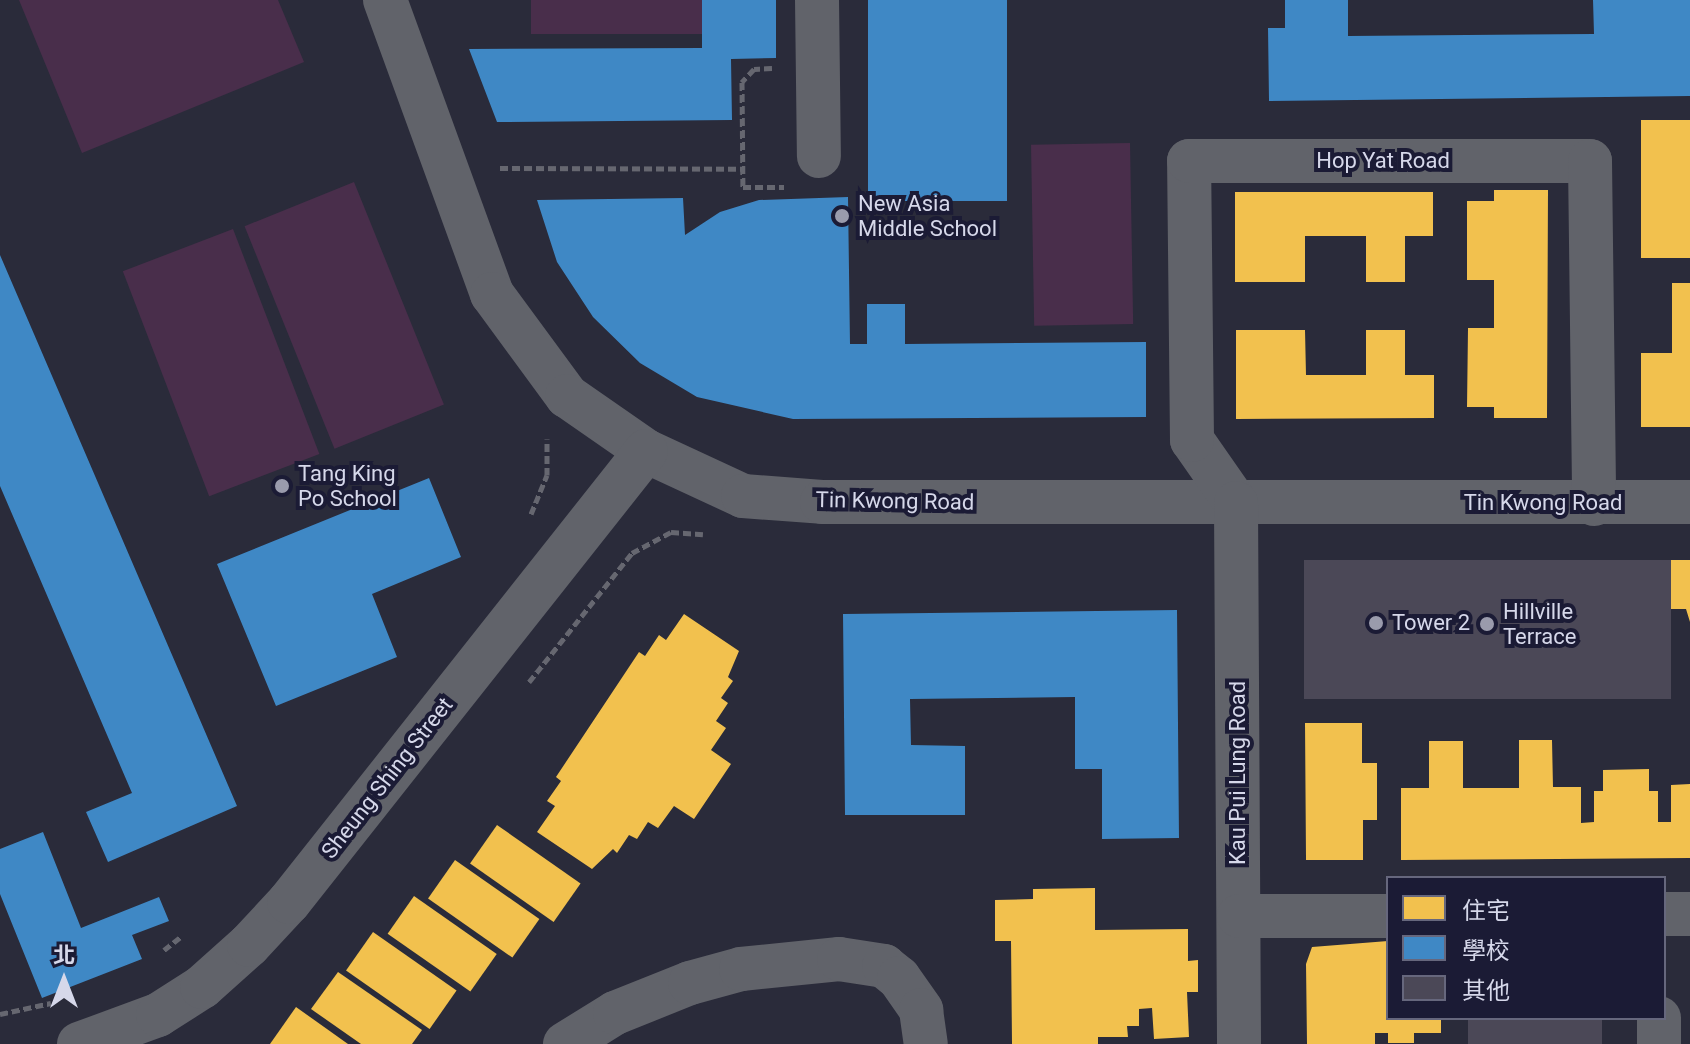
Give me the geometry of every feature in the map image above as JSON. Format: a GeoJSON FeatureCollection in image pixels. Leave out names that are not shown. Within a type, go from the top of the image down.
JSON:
{"type":"FeatureCollection","features":[{"type":"Feature","properties":{"kind":"street","name":"Tin Kwong Road"},"geometry":{"type":"LineString","coordinates":[[385,0],[492,294],[567,396],[646,451],[743,496],[822,502],[1690,502]]}},
{"type":"Feature","properties":{"kind":"street"},"geometry":{"type":"LineString","coordinates":[[817,0],[819,156]]}},
{"type":"Feature","properties":{"kind":"street","name":"Hop Yat Road"},"geometry":{"type":"LineString","coordinates":[[1236,503],[1192,440],[1189,161],[1590,161],[1594,504]]}},
{"type":"Feature","properties":{"kind":"street","name":"Sheung Shing Street"},"geometry":{"type":"LineString","coordinates":[[79,1044],[158,1015],[202,987],[249,945],[289,902],[646,451]]}},
{"type":"Feature","properties":{"kind":"street","name":"Kau Pui Lung Road"},"geometry":{"type":"LineString","coordinates":[[1236,503],[1239,1044]]}},
{"type":"Feature","properties":{"kind":"street"},"geometry":{"type":"LineString","coordinates":[[1666,914],[1690,914]]}},
{"type":"Feature","properties":{"kind":"street"},"geometry":{"type":"LineString","coordinates":[[1239,916],[1386,916]]}},
{"type":"Feature","properties":{"kind":"street"},"geometry":{"type":"LineString","coordinates":[[565,1044],[615,1013],[690,983],[741,969],[839,959],[884,966],[899,978],[921,1010],[926,1044]]}},
{"type":"Feature","properties":{"kind":"street"},"geometry":{"type":"LineString","coordinates":[[1659,1020],[1659,1044]]}},
{"type":"Feature","properties":{"kind":"path"},"geometry":{"type":"LineString","coordinates":[[505,182],[500,168],[743,169]]}},
{"type":"Feature","properties":{"kind":"path"},"geometry":{"type":"LineString","coordinates":[[529,519],[547,475],[545,432]]}},
{"type":"Feature","properties":{"kind":"path"},"geometry":{"type":"LineString","coordinates":[[527,685],[632,553],[671,532],[713,535]]}},
{"type":"Feature","properties":{"kind":"path"},"geometry":{"type":"LineString","coordinates":[[157,956],[188,931]]}},
{"type":"Feature","properties":{"kind":"path"},"geometry":{"type":"LineString","coordinates":[[0,1014],[59,1001]]}},
{"type":"Feature","properties":{"kind":"shaded area"},"geometry":{"type":"Polygon","coordinates":[[[19,0],[278,0],[304,62],[82,153],[19,0]]]}},
{"type":"Feature","properties":{"kind":"shaded area"},"geometry":{"type":"Polygon","coordinates":[[[531,0],[722,0],[722,34],[531,34],[531,0]]]}},
{"type":"Feature","properties":{"kind":"shaded area"},"geometry":{"type":"Polygon","coordinates":[[[1130,143],[1133,324],[1034,326],[1031,145],[1130,143]]]}},
{"type":"Feature","properties":{"kind":"shaded area"},"geometry":{"type":"Polygon","coordinates":[[[354,182],[444,405],[334,449],[245,226],[354,182]]]}},
{"type":"Feature","properties":{"kind":"shaded area"},"geometry":{"type":"Polygon","coordinates":[[[233,229],[319,454],[209,496],[123,271],[233,229]]]}},
{"type":"Feature","properties":{"kind":"building: 住宅"},"geometry":{"type":"Polygon","coordinates":[[[1641,120],[1690,120],[1690,258],[1641,258],[1641,120]]]}},
{"type":"Feature","properties":{"kind":"building: 住宅"},"geometry":{"type":"Polygon","coordinates":[[[1494,190],[1548,190],[1547,418],[1494,418],[1494,407],[1467,407],[1468,328],[1494,328],[1494,280],[1467,280],[1467,201],[1494,201],[1494,190]]]}},
{"type":"Feature","properties":{"kind":"building: 住宅"},"geometry":{"type":"Polygon","coordinates":[[[1235,192],[1433,192],[1433,236],[1405,236],[1405,282],[1366,282],[1366,236],[1305,236],[1305,282],[1235,282],[1235,192]]]}},
{"type":"Feature","properties":{"kind":"building: 住宅"},"geometry":{"type":"Polygon","coordinates":[[[1672,283],[1690,283],[1690,427],[1641,427],[1641,353],[1672,353],[1672,283]]]}},
{"type":"Feature","properties":{"kind":"building: 住宅"},"geometry":{"type":"Polygon","coordinates":[[[1236,330],[1305,330],[1306,375],[1366,375],[1366,330],[1405,330],[1405,375],[1434,375],[1434,418],[1236,419],[1236,330]]]}},
{"type":"Feature","properties":{"kind":"building: 住宅"},"geometry":{"type":"Polygon","coordinates":[[[1671,560],[1690,560],[1690,622],[1686,609],[1670,609],[1670,647],[1624,647],[1623,673],[1570,673],[1570,647],[1526,647],[1528,595],[1578,599],[1578,589],[1617,589],[1617,600],[1631,596],[1671,601],[1671,560]]]}},
{"type":"Feature","properties":{"kind":"building: 住宅","name":"Tower 2"},"geometry":{"type":"Polygon","coordinates":[[[1357,589],[1396,589],[1396,599],[1446,596],[1448,647],[1402,647],[1402,673],[1349,673],[1349,647],[1304,647],[1307,595],[1357,599],[1357,589]]]}},
{"type":"Feature","properties":{"kind":"building: 住宅"},"geometry":{"type":"Polygon","coordinates":[[[684,614],[739,651],[728,677],[733,681],[721,698],[728,703],[716,721],[726,728],[711,750],[731,764],[694,819],[674,806],[658,828],[648,822],[637,839],[629,835],[617,853],[613,849],[592,869],[537,832],[555,806],[547,801],[561,781],[556,777],[639,652],[645,656],[659,635],[666,640],[684,614]]]}},
{"type":"Feature","properties":{"kind":"building: 住宅"},"geometry":{"type":"Polygon","coordinates":[[[1305,723],[1362,723],[1362,763],[1377,763],[1377,820],[1363,820],[1363,860],[1306,860],[1305,723]]]}},
{"type":"Feature","properties":{"kind":"building: 住宅"},"geometry":{"type":"Polygon","coordinates":[[[1519,740],[1552,740],[1553,787],[1581,787],[1581,823],[1594,822],[1594,791],[1603,791],[1603,770],[1649,769],[1649,791],[1658,791],[1658,822],[1671,822],[1671,785],[1690,784],[1690,858],[1401,860],[1401,788],[1429,788],[1429,741],[1463,741],[1463,788],[1519,788],[1519,740]]]}},
{"type":"Feature","properties":{"kind":"building: 住宅"},"geometry":{"type":"Polygon","coordinates":[[[497,825],[581,884],[554,922],[470,864],[497,825]]]}},
{"type":"Feature","properties":{"kind":"building: 住宅"},"geometry":{"type":"Polygon","coordinates":[[[455,860],[539,919],[512,958],[428,899],[455,860]]]}},
{"type":"Feature","properties":{"kind":"building: 住宅"},"geometry":{"type":"Polygon","coordinates":[[[1095,888],[1095,930],[1188,929],[1188,961],[1198,960],[1198,992],[1187,992],[1189,1037],[1154,1039],[1152,1008],[1139,1009],[1139,1026],[1127,1026],[1128,1037],[1098,1037],[1098,1044],[1012,1044],[1011,941],[995,941],[995,900],[1033,899],[1033,889],[1095,888]]]}},
{"type":"Feature","properties":{"kind":"building: 住宅"},"geometry":{"type":"Polygon","coordinates":[[[414,896],[497,954],[470,992],[388,934],[414,896]]]}},
{"type":"Feature","properties":{"kind":"building: 住宅"},"geometry":{"type":"Polygon","coordinates":[[[373,932],[457,991],[430,1029],[346,971],[373,932]]]}},
{"type":"Feature","properties":{"kind":"building: 住宅"},"geometry":{"type":"Polygon","coordinates":[[[1386,941],[1386,1020],[1441,1020],[1441,1033],[1414,1033],[1414,1043],[1388,1043],[1388,1033],[1375,1033],[1375,1044],[1307,1044],[1306,964],[1312,947],[1386,941]]]}},
{"type":"Feature","properties":{"kind":"building: 住宅"},"geometry":{"type":"Polygon","coordinates":[[[338,972],[422,1030],[412,1044],[361,1044],[311,1009],[338,972]]]}},
{"type":"Feature","properties":{"kind":"building: 住宅"},"geometry":{"type":"Polygon","coordinates":[[[296,1007],[348,1044],[270,1044],[296,1007]]]}},
{"type":"Feature","properties":{"kind":"building: 住宅"},"geometry":{"type":"Polygon","coordinates":[[[1509,1020],[1530,1020],[1530,1038],[1509,1038],[1509,1020]]]}},
{"type":"Feature","properties":{"kind":"building: 學校"},"geometry":{"type":"Polygon","coordinates":[[[702,0],[776,0],[776,58],[731,59],[732,120],[497,122],[469,49],[702,48],[702,0]]]}},
{"type":"Feature","properties":{"kind":"building: 學校"},"geometry":{"type":"Polygon","coordinates":[[[868,0],[1007,0],[1007,201],[868,201],[868,0]]]}},
{"type":"Feature","properties":{"kind":"building: 學校"},"geometry":{"type":"Polygon","coordinates":[[[1285,0],[1348,0],[1348,36],[1594,34],[1593,0],[1690,0],[1690,96],[1269,101],[1268,28],[1285,28],[1285,0]]]}},
{"type":"Feature","properties":{"kind":"building: 學校"},"geometry":{"type":"Polygon","coordinates":[[[848,197],[850,344],[867,344],[867,304],[905,304],[905,344],[1146,342],[1146,417],[793,419],[697,397],[640,363],[593,317],[557,262],[537,200],[683,198],[685,235],[720,212],[759,200],[848,197]]]}},
{"type":"Feature","properties":{"kind":"building: 學校"},"geometry":{"type":"Polygon","coordinates":[[[0,255],[237,806],[108,862],[86,812],[132,793],[0,486],[0,255]]]}},
{"type":"Feature","properties":{"kind":"building: 學校"},"geometry":{"type":"Polygon","coordinates":[[[429,478],[461,557],[372,594],[397,657],[276,706],[217,564],[429,478]]]}},
{"type":"Feature","properties":{"kind":"building: 學校"},"geometry":{"type":"Polygon","coordinates":[[[1177,610],[1179,838],[1102,839],[1102,769],[1075,769],[1075,697],[910,699],[911,745],[965,746],[965,815],[845,815],[843,614],[1177,610]]]}},
{"type":"Feature","properties":{"kind":"building: 學校"},"geometry":{"type":"Polygon","coordinates":[[[43,832],[81,928],[159,897],[169,921],[132,935],[142,959],[42,998],[0,894],[0,849],[43,832]]]}},
{"type":"Feature","properties":{"kind":"building: 其他","name":"Hillville Terrace"},"geometry":{"type":"Polygon","coordinates":[[[1304,560],[1671,560],[1671,699],[1304,699],[1304,560]]]}},
{"type":"Feature","properties":{"kind":"building: 其他"},"geometry":{"type":"Polygon","coordinates":[[[1468,1020],[1602,1020],[1602,1044],[1468,1044],[1468,1020]]]}},
{"type":"Feature","properties":{"kind":"place","name":"New Asia Middle School"},"geometry":{"type":"Point","coordinates":[842,216]}},
{"type":"Feature","properties":{"kind":"place","name":"Tang King Po School"},"geometry":{"type":"Point","coordinates":[282,486]}},
{"type":"Feature","properties":{"kind":"place","name":"Tower 2"},"geometry":{"type":"Point","coordinates":[1376,623]}},
{"type":"Feature","properties":{"kind":"place","name":"Hillville Terrace"},"geometry":{"type":"Point","coordinates":[1487,624]}}]}
